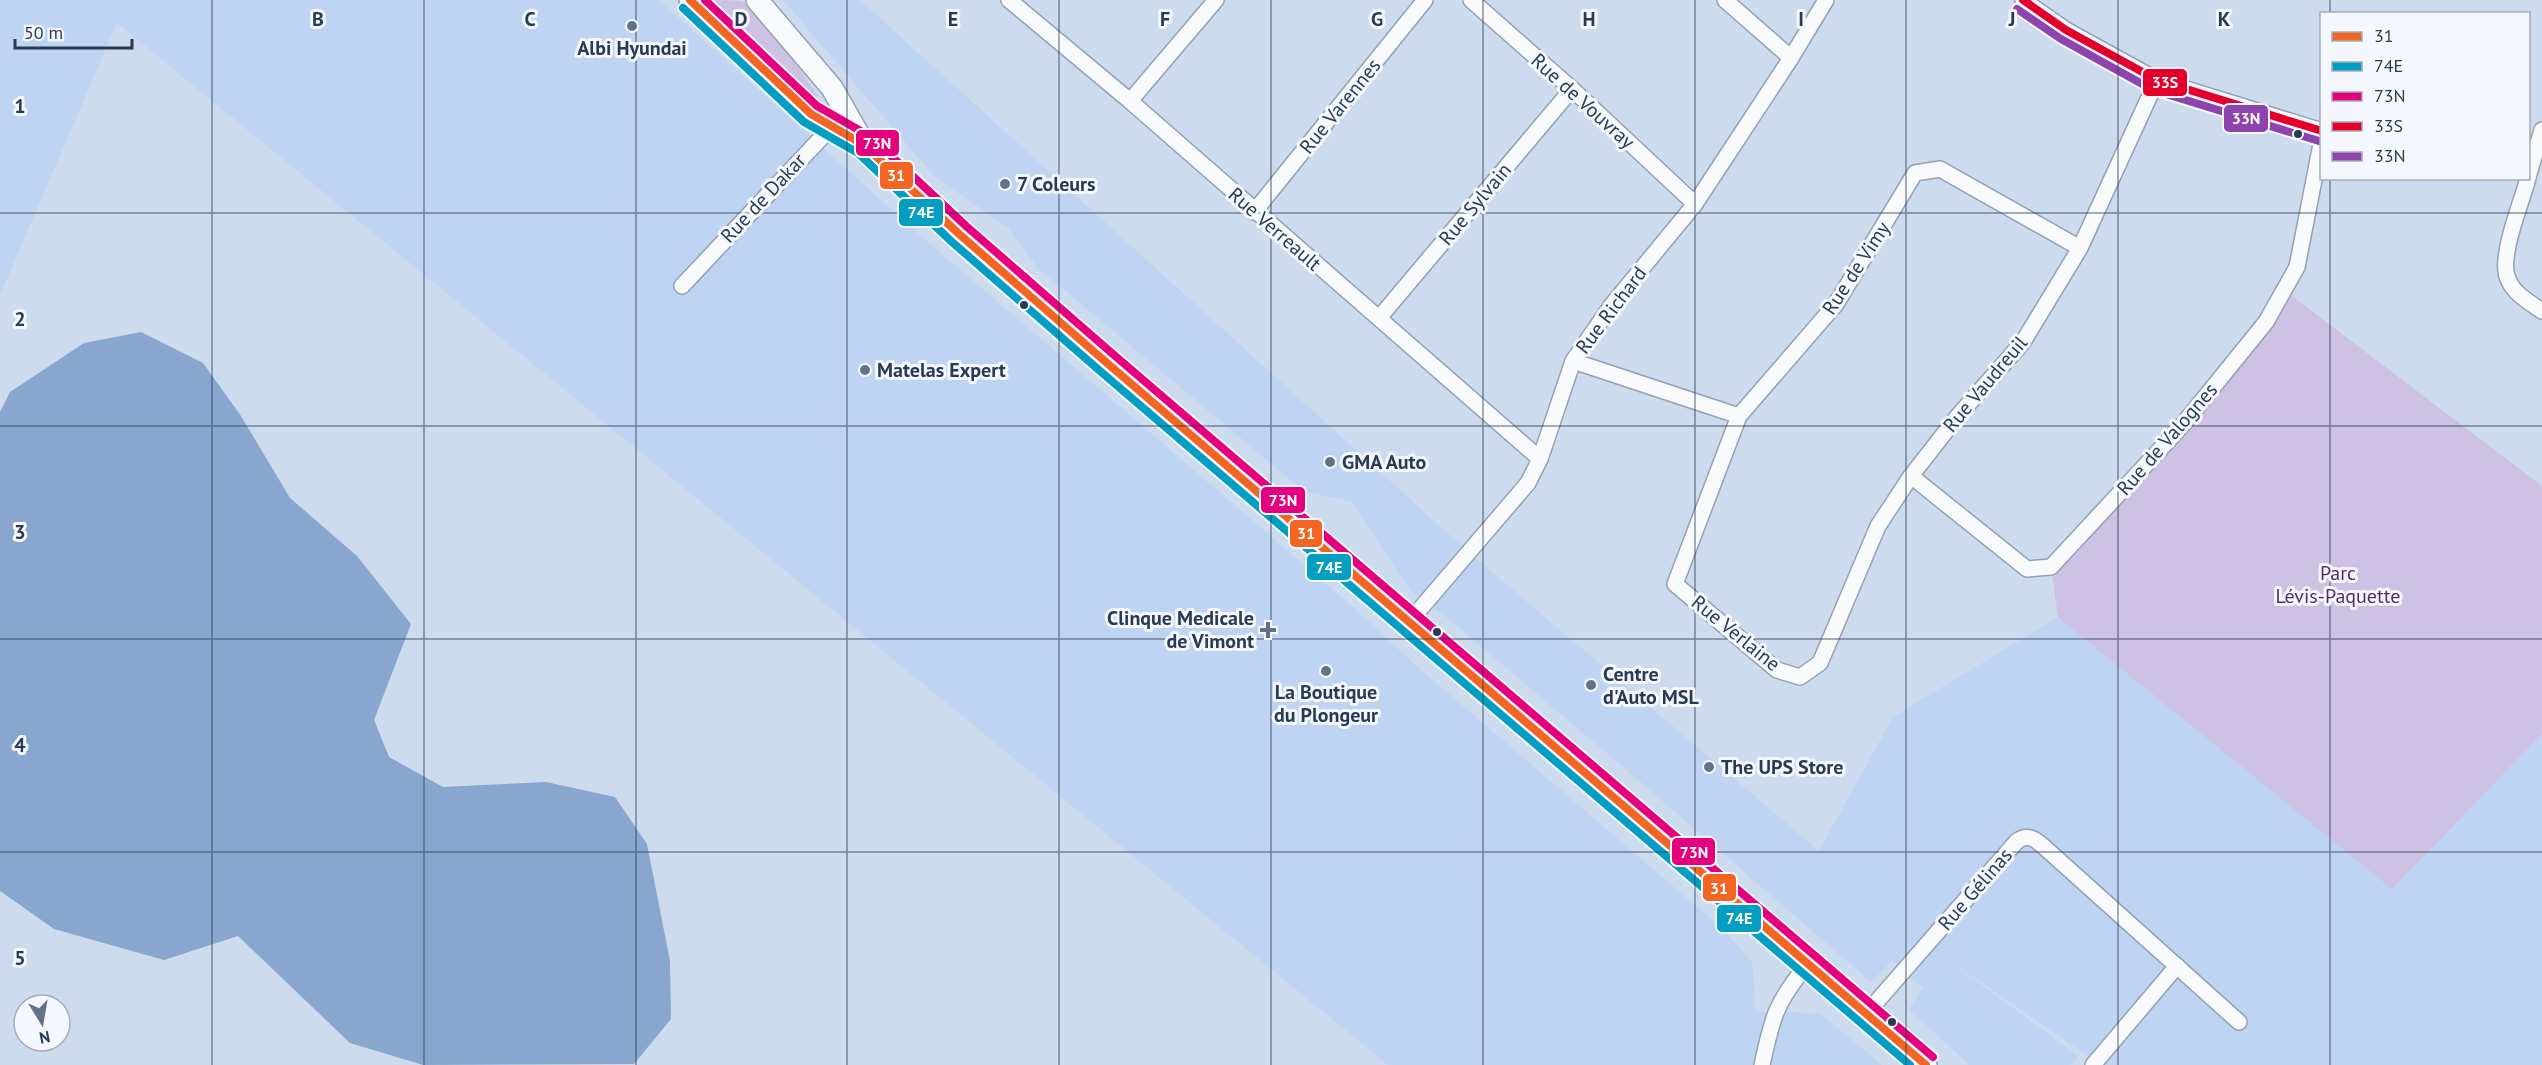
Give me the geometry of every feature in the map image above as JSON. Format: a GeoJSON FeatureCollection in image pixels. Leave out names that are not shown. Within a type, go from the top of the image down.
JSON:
{"type":"FeatureCollection","features":[{"type":"Feature","properties":{"kind":"main road"},"geometry":{"type":"LineString","coordinates":[[690,0],[810,114],[839,119]]}},
{"type":"Feature","properties":{"kind":"main road"},"geometry":{"type":"LineString","coordinates":[[757,0],[828,83],[839,119],[864,145],[1013,282],[1926,1065]]}},
{"type":"Feature","properties":{"kind":"street","name":"Rue Verreault"},"geometry":{"type":"LineString","coordinates":[[1010,0],[1130,101],[1254,212],[1540,459]]}},
{"type":"Feature","properties":{"kind":"street"},"geometry":{"type":"LineString","coordinates":[[1130,101],[1216,0]]}},
{"type":"Feature","properties":{"kind":"street","name":"Rue Varennes"},"geometry":{"type":"LineString","coordinates":[[1254,212],[1425,0]]}},
{"type":"Feature","properties":{"kind":"street","name":"Rue de Vouvray"},"geometry":{"type":"LineString","coordinates":[[1471,0],[1572,89],[1695,204]]}},
{"type":"Feature","properties":{"kind":"street"},"geometry":{"type":"LineString","coordinates":[[1725,0],[1791,58]]}},
{"type":"Feature","properties":{"kind":"street","name":"Rue Richard"},"geometry":{"type":"LineString","coordinates":[[1408,622],[1524,488],[1540,459],[1573,361],[1611,306],[1695,204],[1791,58],[1826,0]]}},
{"type":"Feature","properties":{"kind":"street"},"geometry":{"type":"LineString","coordinates":[[2023,0],[2066,30],[2157,80],[2320,129]]}},
{"type":"Feature","properties":{"kind":"street","name":"Rue Vaudreuil"},"geometry":{"type":"LineString","coordinates":[[1800,677],[1820,663],[1878,526],[1911,476],[1957,417],[2023,342],[2080,248],[2157,80]]}},
{"type":"Feature","properties":{"kind":"street","name":"Rue Sylvain"},"geometry":{"type":"LineString","coordinates":[[1379,318],[1572,89]]}},
{"type":"Feature","properties":{"kind":"street","name":"Rue de Dakar"},"geometry":{"type":"LineString","coordinates":[[682,286],[839,119]]}},
{"type":"Feature","properties":{"kind":"street"},"geometry":{"type":"LineString","coordinates":[[2530,170],[2538,138]]}},
{"type":"Feature","properties":{"kind":"street","name":"Rue de Valognes"},"geometry":{"type":"LineString","coordinates":[[1911,476],[2027,569],[2050,567],[2180,428],[2266,322],[2297,267],[2320,149]]}},
{"type":"Feature","properties":{"kind":"street","name":"Rue de Vimy"},"geometry":{"type":"LineString","coordinates":[[1675,584],[1739,416],[1836,304],[1915,173],[1940,169],[2080,248]]}},
{"type":"Feature","properties":{"kind":"street"},"geometry":{"type":"LineString","coordinates":[[2527,180],[2504,263],[2507,279],[2517,293],[2542,311]]}},
{"type":"Feature","properties":{"kind":"street"},"geometry":{"type":"LineString","coordinates":[[1573,361],[1739,416]]}},
{"type":"Feature","properties":{"kind":"street","name":"Rue Verlaine"},"geometry":{"type":"LineString","coordinates":[[1675,584],[1777,670],[1800,677]]}},
{"type":"Feature","properties":{"kind":"street","name":"Rue Gélinas"},"geometry":{"type":"LineString","coordinates":[[1866,1014],[2017,842],[2026,837],[2036,840],[2239,1022]]}},
{"type":"Feature","properties":{"kind":"street"},"geometry":{"type":"LineString","coordinates":[[1762,1065],[1774,1012],[1807,964]]}},
{"type":"Feature","properties":{"kind":"street"},"geometry":{"type":"LineString","coordinates":[[2093,1065],[2177,966]]}},
{"type":"Feature","properties":{"kind":"shaded area"},"geometry":{"type":"Polygon","coordinates":[[[0,0],[659,0],[922,237],[1345,600],[1420,669],[1725,931],[1752,962],[1756,1012],[1820,1013],[1882,1065],[1388,1065],[117,23],[0,295],[0,0]]]}},
{"type":"Feature","properties":{"kind":"shaded area"},"geometry":{"type":"Polygon","coordinates":[[[783,0],[860,0],[1464,548],[1819,851],[1893,717],[2058,617],[2151,685],[2392,888],[2542,734],[2542,1065],[2101,1065],[1944,957],[2078,1056],[2071,1065],[1969,1065],[1909,1009],[1923,988],[1892,961],[1871,982],[1636,778],[1445,616],[1410,590],[1352,502],[1304,491],[1038,268],[1008,228],[934,176],[783,0]]]}},
{"type":"Feature","properties":{"kind":"shaded area"},"geometry":{"type":"Polygon","coordinates":[[[141,332],[203,363],[241,416],[290,498],[357,556],[411,624],[374,720],[389,757],[443,787],[546,782],[615,797],[647,844],[670,961],[671,1019],[634,1064],[423,1065],[350,1043],[238,936],[164,960],[54,929],[0,891],[0,412],[10,392],[84,343],[141,332]]]}},
{"type":"Feature","properties":{"kind":"green space"},"geometry":{"type":"Polygon","coordinates":[[[703,0],[741,1],[749,7],[782,44],[818,96],[812,102],[703,0]]]}},
{"type":"Feature","properties":{"kind":"green space","name":"Parc Lévis-Paquette"},"geometry":{"type":"Polygon","coordinates":[[[2284,290],[2542,486],[2542,734],[2392,889],[2058,617],[2051,567],[2266,322],[2284,290]]]}},
{"type":"Feature","properties":{"kind":"transit line","name":"31"},"geometry":{"type":"LineString","coordinates":[[690,0],[811,114],[864,145],[959,234],[1107,363],[1926,1065]]}},
{"type":"Feature","properties":{"kind":"transit line","name":"73N"},"geometry":{"type":"LineString","coordinates":[[705,0],[817,106],[871,137],[966,226],[1114,355],[1933,1057]]}},
{"type":"Feature","properties":{"kind":"transit line","name":"33S"},"geometry":{"type":"LineString","coordinates":[[2023,0],[2066,30],[2157,80],[2320,130]]}},
{"type":"Feature","properties":{"kind":"transit line","name":"74E"},"geometry":{"type":"LineString","coordinates":[[683,8],[804,122],[858,153],[952,242],[1100,371],[1910,1065]]}},
{"type":"Feature","properties":{"kind":"transit line","name":"33N"},"geometry":{"type":"LineString","coordinates":[[2017,9],[2061,39],[2153,90],[2319,141]]}},
{"type":"Feature","properties":{"kind":"place","name":"Albi Hyundai"},"geometry":{"type":"Point","coordinates":[632,26]}},
{"type":"Feature","properties":{"kind":"place","name":"7 Coleurs"},"geometry":{"type":"Point","coordinates":[1005,184]}},
{"type":"Feature","properties":{"kind":"place","name":"Matelas Expert"},"geometry":{"type":"Point","coordinates":[865,370]}},
{"type":"Feature","properties":{"kind":"place","name":"GMA Auto"},"geometry":{"type":"Point","coordinates":[1330,462]}},
{"type":"Feature","properties":{"kind":"place","name":"Clinque Medicale de Vimont"},"geometry":{"type":"Point","coordinates":[1268,630]}},
{"type":"Feature","properties":{"kind":"place","name":"La Boutique du Plongeur"},"geometry":{"type":"Point","coordinates":[1326,671]}},
{"type":"Feature","properties":{"kind":"place","name":"Centre d'Auto MSL"},"geometry":{"type":"Point","coordinates":[1591,685]}},
{"type":"Feature","properties":{"kind":"place","name":"The UPS Store"},"geometry":{"type":"Point","coordinates":[1709,767]}}]}
